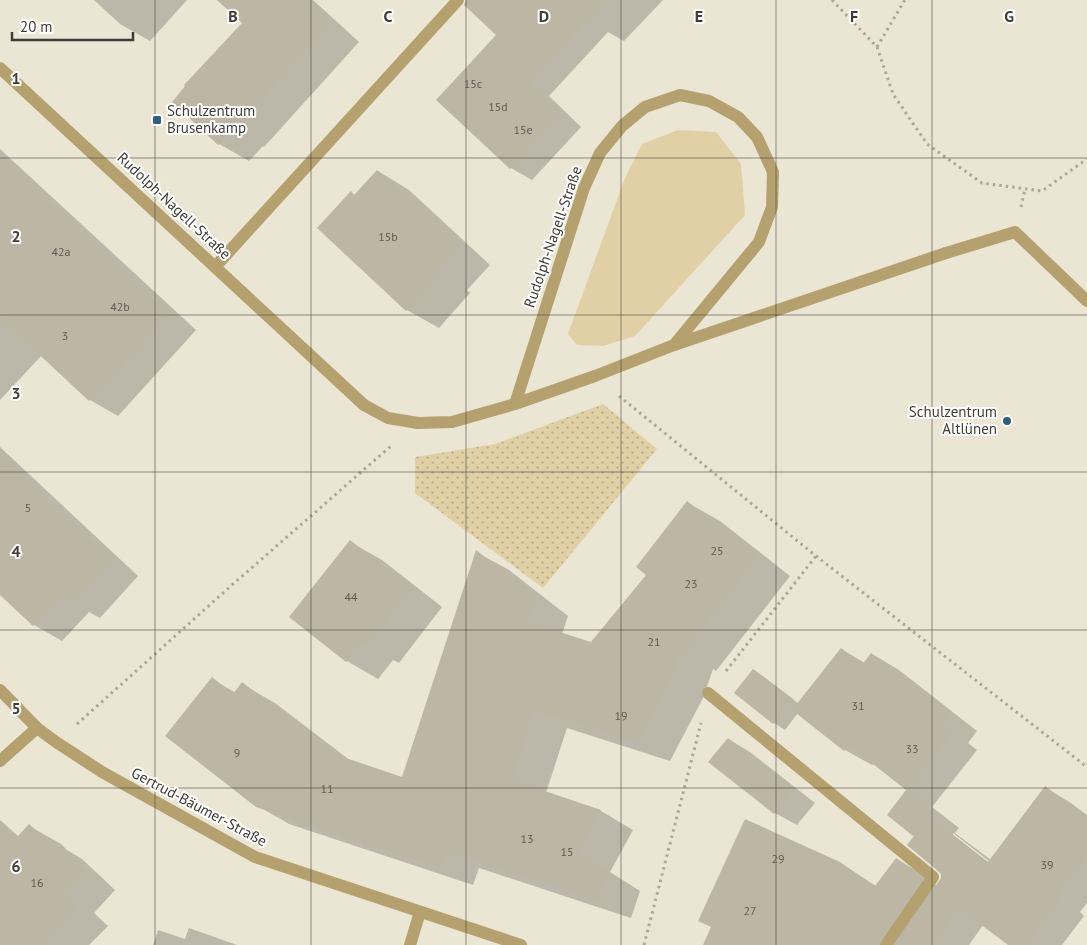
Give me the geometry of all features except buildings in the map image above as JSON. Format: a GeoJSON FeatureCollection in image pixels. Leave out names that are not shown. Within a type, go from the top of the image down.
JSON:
{"type":"FeatureCollection","features":[{"type":"Feature","properties":{"kind":"street"},"geometry":{"type":"LineString","coordinates":[[215,266],[458,0]]}},
{"type":"Feature","properties":{"kind":"street","name":"Rudolph-Nagell-Straße"},"geometry":{"type":"LineString","coordinates":[[0,68],[364,405],[388,418],[418,423],[452,422],[515,404],[595,376],[674,344],[1015,232],[1087,301]]}},
{"type":"Feature","properties":{"kind":"street","name":"Rudolph-Nagell-Straße"},"geometry":{"type":"LineString","coordinates":[[515,404],[584,188],[600,153],[622,126],[645,107],[680,95],[709,101],[738,117],[756,137],[773,172],[772,207],[760,242],[674,344]]}},
{"type":"Feature","properties":{"kind":"street","name":"Gertrud-Bäumer-Straße"},"geometry":{"type":"LineString","coordinates":[[0,690],[37,728],[56,742],[102,772],[255,857],[520,945]]}},
{"type":"Feature","properties":{"kind":"street"},"geometry":{"type":"LineString","coordinates":[[708,693],[933,878],[886,945]]}},
{"type":"Feature","properties":{"kind":"street"},"geometry":{"type":"LineString","coordinates":[[0,761],[37,728]]}},
{"type":"Feature","properties":{"kind":"street"},"geometry":{"type":"LineString","coordinates":[[410,945],[420,912]]}},
{"type":"Feature","properties":{"kind":"path"},"geometry":{"type":"LineString","coordinates":[[832,0],[877,47],[894,94],[927,144],[982,183],[1042,191],[1087,159]]}},
{"type":"Feature","properties":{"kind":"path"},"geometry":{"type":"LineString","coordinates":[[877,47],[905,0]]}},
{"type":"Feature","properties":{"kind":"path"},"geometry":{"type":"LineString","coordinates":[[595,376],[816,556],[1087,767]]}},
{"type":"Feature","properties":{"kind":"path"},"geometry":{"type":"LineString","coordinates":[[56,742],[418,423]]}},
{"type":"Feature","properties":{"kind":"path"},"geometry":{"type":"LineString","coordinates":[[644,945],[708,693],[816,556]]}},
{"type":"Feature","properties":{"kind":"shaded area"},"geometry":{"type":"Polygon","coordinates":[[[678,130],[716,132],[741,164],[745,215],[635,336],[603,346],[577,345],[568,334],[625,178],[642,144],[678,130]]]}},
{"type":"Feature","properties":{"kind":"shaded area"},"geometry":{"type":"Polygon","coordinates":[[[603,404],[657,449],[543,588],[415,493],[415,457],[495,444],[603,404]]]}},
{"type":"Feature","properties":{"kind":"place","name":"Schulzentrum Brusenkamp"},"geometry":{"type":"Point","coordinates":[157,120]}},
{"type":"Feature","properties":{"kind":"place","name":"Schulzentrum Altlünen"},"geometry":{"type":"Point","coordinates":[1007,421]}}]}
